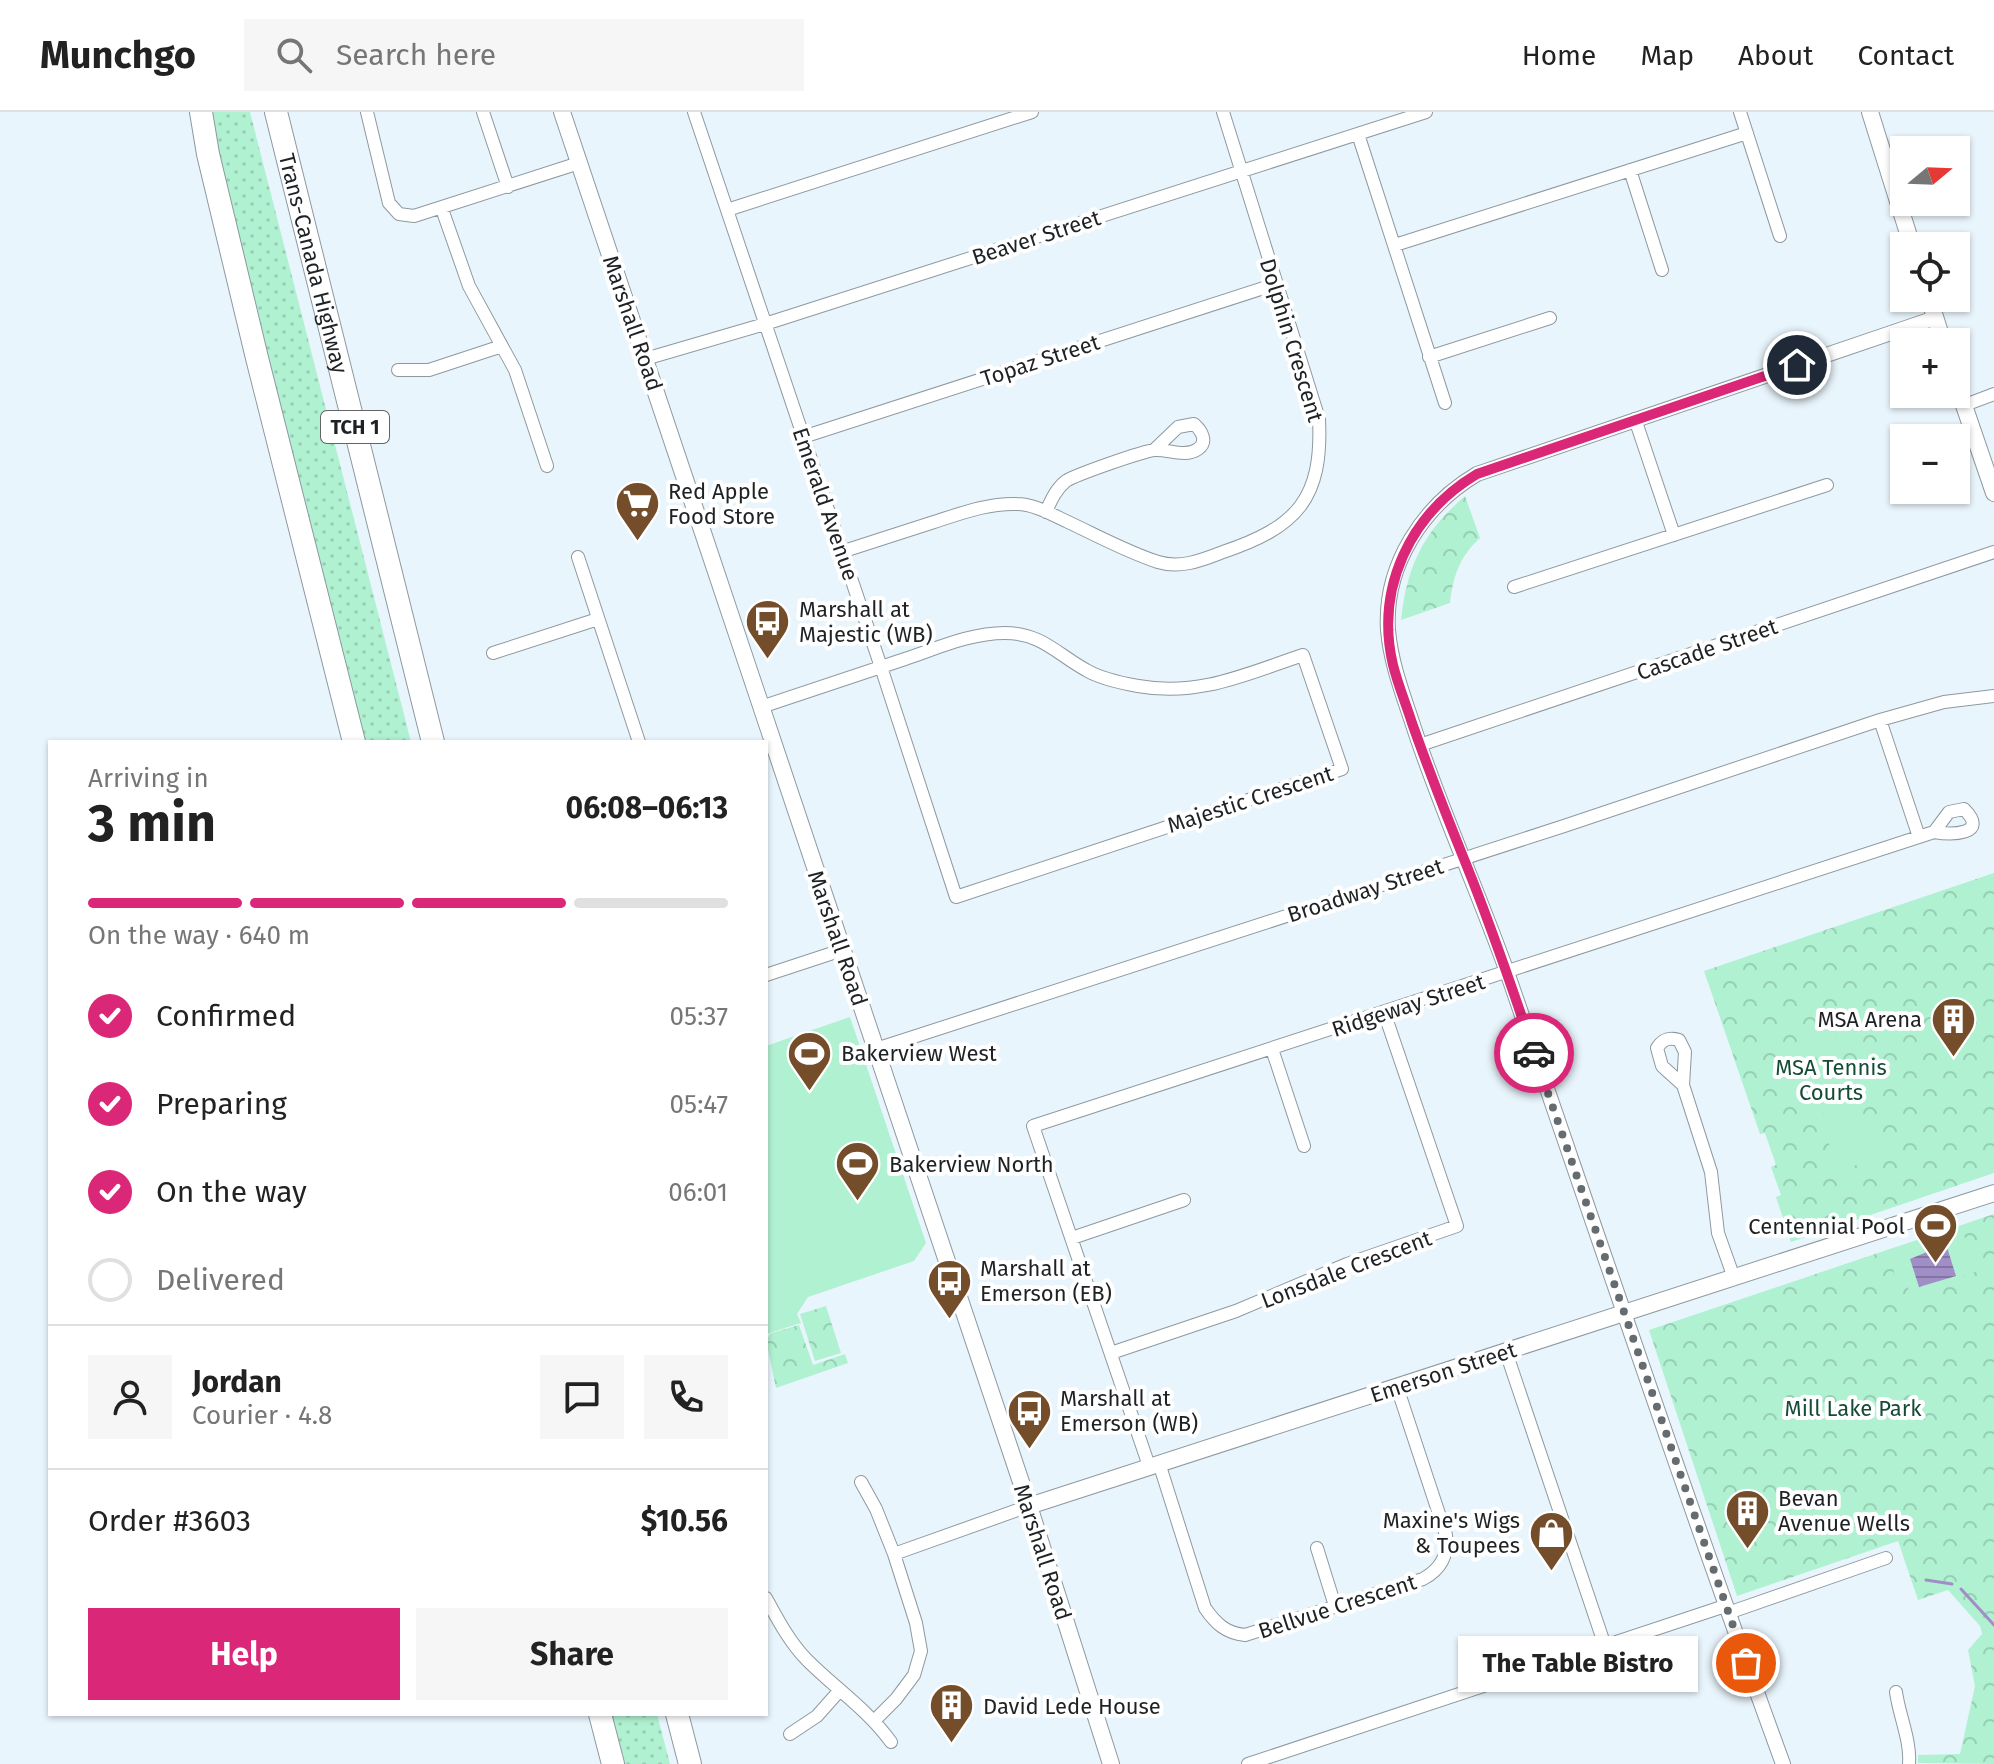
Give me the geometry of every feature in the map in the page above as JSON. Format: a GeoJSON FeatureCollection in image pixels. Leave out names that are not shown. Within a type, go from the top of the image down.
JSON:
{"type":"FeatureCollection","features":[{"type":"Feature","properties":{"kind":"highway"},"geometry":{"type":"LineString","coordinates":[[191,112],[257,358]]}},
{"type":"Feature","properties":{"kind":"highway"},"geometry":{"type":"LineString","coordinates":[[201,112],[208,154],[257,358],[353,740]]}},
{"type":"Feature","properties":{"kind":"highway","name":"Trans-Canada Highway"},"geometry":{"type":"LineString","coordinates":[[276,112],[433,740]]}},
{"type":"Feature","properties":{"kind":"highway"},"geometry":{"type":"LineString","coordinates":[[601,1716],[613,1764]]}},
{"type":"Feature","properties":{"kind":"highway"},"geometry":{"type":"LineString","coordinates":[[678,1716],[690,1764]]}},
{"type":"Feature","properties":{"kind":"main road","name":"Marshall Road"},"geometry":{"type":"LineString","coordinates":[[562,112],[1029,1506],[1111,1764]]}},
{"type":"Feature","properties":{"kind":"main road"},"geometry":{"type":"LineString","coordinates":[[1870,112],[1908,232]]}},
{"type":"Feature","properties":{"kind":"main road"},"geometry":{"type":"LineString","coordinates":[[1933,312],[1938,328]]}},
{"type":"Feature","properties":{"kind":"main road"},"geometry":{"type":"LineString","coordinates":[[1966,408],[1994,493]]}},
{"type":"Feature","properties":{"kind":"main road","name":"Emerson Street"},"geometry":{"type":"LineString","coordinates":[[1029,1506],[1994,1193]]}},
{"type":"Feature","properties":{"kind":"street"},"geometry":{"type":"LineString","coordinates":[[367,112],[389,203],[399,214],[414,216],[442,209],[579,163]]}},
{"type":"Feature","properties":{"kind":"street"},"geometry":{"type":"LineString","coordinates":[[483,112],[508,187]]}},
{"type":"Feature","properties":{"kind":"street","name":"Emerald Avenue"},"geometry":{"type":"LineString","coordinates":[[694,112],[956,897]]}},
{"type":"Feature","properties":{"kind":"street"},"geometry":{"type":"LineString","coordinates":[[727,210],[1032,112]]}},
{"type":"Feature","properties":{"kind":"street","name":"Dolphin Crescent"},"geometry":{"type":"LineString","coordinates":[[841,552],[986,505],[1021,504],[1161,563],[1176,565],[1193,563],[1256,541],[1290,519],[1313,487],[1321,454],[1319,419],[1223,112]]}},
{"type":"Feature","properties":{"kind":"street","name":"Beaver Street"},"geometry":{"type":"LineString","coordinates":[[645,359],[765,324],[1426,112]]}},
{"type":"Feature","properties":{"kind":"street"},"geometry":{"type":"LineString","coordinates":[[1740,112],[1780,236]]}},
{"type":"Feature","properties":{"kind":"street"},"geometry":{"type":"LineString","coordinates":[[1395,245],[1747,133]]}},
{"type":"Feature","properties":{"kind":"street"},"geometry":{"type":"LineString","coordinates":[[1358,134],[1445,403]]}},
{"type":"Feature","properties":{"kind":"street"},"geometry":{"type":"LineString","coordinates":[[1630,170],[1662,270]]}},
{"type":"Feature","properties":{"kind":"street"},"geometry":{"type":"LineString","coordinates":[[442,209],[469,286],[515,370],[547,466]]}},
{"type":"Feature","properties":{"kind":"street","name":"Topaz Street"},"geometry":{"type":"LineString","coordinates":[[803,437],[1276,284]]}},
{"type":"Feature","properties":{"kind":"street"},"geometry":{"type":"LineString","coordinates":[[1429,357],[1550,318]]}},
{"type":"Feature","properties":{"kind":"street"},"geometry":{"type":"LineString","coordinates":[[1783,1764],[1623,1314],[1507,972],[1420,745],[1393,664],[1388,628],[1390,594],[1398,563],[1414,533],[1448,494],[1469,478],[1493,467],[1935,318]]}},
{"type":"Feature","properties":{"kind":"street"},"geometry":{"type":"LineString","coordinates":[[1878,337],[1890,339]]}},
{"type":"Feature","properties":{"kind":"street"},"geometry":{"type":"LineString","coordinates":[[398,370],[429,370],[502,346]]}},
{"type":"Feature","properties":{"kind":"street"},"geometry":{"type":"LineString","coordinates":[[1970,403],[1994,394]]}},
{"type":"Feature","properties":{"kind":"street"},"geometry":{"type":"LineString","coordinates":[[1635,419],[1674,535]]}},
{"type":"Feature","properties":{"kind":"street"},"geometry":{"type":"LineString","coordinates":[[1046,512],[1055,493],[1068,480],[1154,450]]}},
{"type":"Feature","properties":{"kind":"street"},"geometry":{"type":"LineString","coordinates":[[1514,587],[1827,485]]}},
{"type":"Feature","properties":{"kind":"street","name":"Cascade Street"},"geometry":{"type":"LineString","coordinates":[[1420,745],[1994,552]]}},
{"type":"Feature","properties":{"kind":"street"},"geometry":{"type":"LineString","coordinates":[[578,557],[638,740]]}},
{"type":"Feature","properties":{"kind":"street"},"geometry":{"type":"LineString","coordinates":[[493,653],[598,619]]}},
{"type":"Feature","properties":{"kind":"street","name":"Majestic Crescent"},"geometry":{"type":"LineString","coordinates":[[761,707],[977,634],[1008,633],[1041,640],[1087,671],[1121,683],[1166,691],[1212,686],[1303,655],[1342,769],[956,897]]}},
{"type":"Feature","properties":{"kind":"street","name":"Broadway Street"},"geometry":{"type":"LineString","coordinates":[[876,1049],[1880,720],[1944,702],[1994,696]]}},
{"type":"Feature","properties":{"kind":"street"},"geometry":{"type":"LineString","coordinates":[[1880,720],[1919,837]]}},
{"type":"Feature","properties":{"kind":"street","name":"Ridgeway Street"},"geometry":{"type":"LineString","coordinates":[[1033,1126],[1934,832]]}},
{"type":"Feature","properties":{"kind":"street"},"geometry":{"type":"LineString","coordinates":[[768,974],[842,950]]}},
{"type":"Feature","properties":{"kind":"street","name":"Lonsdale Crescent"},"geometry":{"type":"LineString","coordinates":[[1111,1353],[1236,1311],[1347,1264],[1457,1226],[1384,1012]]}},
{"type":"Feature","properties":{"kind":"street"},"geometry":{"type":"LineString","coordinates":[[1272,1049],[1304,1146]]}},
{"type":"Feature","properties":{"kind":"street"},"geometry":{"type":"LineString","coordinates":[[1683,1085],[1711,1172],[1718,1233],[1734,1278]]}},
{"type":"Feature","properties":{"kind":"street","name":"Bellvue Crescent"},"geometry":{"type":"LineString","coordinates":[[1033,1126],[1111,1353],[1205,1608],[1214,1622],[1224,1629],[1245,1635],[1434,1573],[1447,1549],[1446,1535],[1397,1387]]}},
{"type":"Feature","properties":{"kind":"street"},"geometry":{"type":"LineString","coordinates":[[1072,1238],[1184,1200]]}},
{"type":"Feature","properties":{"kind":"street"},"geometry":{"type":"LineString","coordinates":[[1506,1352],[1605,1646]]}},
{"type":"Feature","properties":{"kind":"street"},"geometry":{"type":"LineString","coordinates":[[861,1482],[894,1554],[916,1623],[921,1651],[914,1675],[874,1721]]}},
{"type":"Feature","properties":{"kind":"street","name":"Emerson Street"},"geometry":{"type":"LineString","coordinates":[[894,1554],[1029,1506]]}},
{"type":"Feature","properties":{"kind":"street"},"geometry":{"type":"LineString","coordinates":[[1317,1548],[1335,1606]]}},
{"type":"Feature","properties":{"kind":"street"},"geometry":{"type":"LineString","coordinates":[[1248,1764],[1605,1646],[1886,1558]]}},
{"type":"Feature","properties":{"kind":"street"},"geometry":{"type":"LineString","coordinates":[[768,1602],[805,1658],[874,1721],[891,1742]]}},
{"type":"Feature","properties":{"kind":"street"},"geometry":{"type":"LineString","coordinates":[[790,1734],[817,1716],[840,1690]]}},
{"type":"Feature","properties":{"kind":"street"},"geometry":{"type":"LineString","coordinates":[[1896,1692],[1909,1764]]}},
{"type":"Feature","properties":{"kind":"green space"},"geometry":{"type":"Polygon","coordinates":[[[211,112],[250,112],[410,740],[361,740],[233,228],[211,112]]]}},
{"type":"Feature","properties":{"kind":"green space"},"geometry":{"type":"Polygon","coordinates":[[[1465,496],[1480,538],[1459,567],[1450,603],[1401,620],[1408,583],[1420,551],[1438,523],[1465,496]]]}},
{"type":"Feature","properties":{"kind":"green space","name":"MSA Tennis Courts"},"geometry":{"type":"Polygon","coordinates":[[[1994,873],[1994,1173],[1791,1242],[1776,1197],[1781,1195],[1771,1167],[1776,1165],[1765,1133],[1760,1134],[1704,971],[1994,873]]]}},
{"type":"Feature","properties":{"kind":"green space"},"geometry":{"type":"Polygon","coordinates":[[[850,1017],[926,1243],[914,1261],[808,1297],[797,1314],[801,1323],[768,1333],[768,1045],[850,1017]]]}},
{"type":"Feature","properties":{"kind":"green space"},"geometry":{"type":"Polygon","coordinates":[[[1834,1033],[1840,1049],[1805,1061],[1800,1045],[1834,1033]]]}},
{"type":"Feature","properties":{"kind":"green space"},"geometry":{"type":"Polygon","coordinates":[[[1842,1055],[1847,1071],[1813,1082],[1807,1067],[1842,1055]]]}},
{"type":"Feature","properties":{"kind":"green space"},"geometry":{"type":"Polygon","coordinates":[[[1849,1076],[1854,1092],[1820,1104],[1815,1088],[1849,1076]]]}},
{"type":"Feature","properties":{"kind":"green space"},"geometry":{"type":"Polygon","coordinates":[[[1856,1097],[1862,1113],[1827,1125],[1822,1109],[1856,1097]]]}},
{"type":"Feature","properties":{"kind":"green space"},"geometry":{"type":"Polygon","coordinates":[[[1867,1117],[1881,1157],[1838,1171],[1825,1132],[1867,1117]]]}},
{"type":"Feature","properties":{"kind":"green space","name":"Mill Lake Park"},"geometry":{"type":"Polygon","coordinates":[[[1994,1214],[1994,1764],[1918,1763],[1918,1755],[1960,1754],[1975,1686],[1968,1650],[1982,1634],[1980,1626],[1948,1590],[1918,1600],[1898,1541],[1737,1596],[1649,1330],[1994,1214]]]}},
{"type":"Feature","properties":{"kind":"green space","name":"Centennial Pool"},"geometry":{"type":"Polygon","coordinates":[[[1946,1234],[1951,1239],[1964,1235],[1967,1244],[1971,1243],[1981,1270],[1911,1296],[1907,1285],[1898,1287],[1892,1265],[1900,1262],[1897,1250],[1946,1234]]]}},
{"type":"Feature","properties":{"kind":"green space"},"geometry":{"type":"Polygon","coordinates":[[[826,1306],[841,1353],[815,1361],[800,1314],[826,1306]]]}},
{"type":"Feature","properties":{"kind":"green space"},"geometry":{"type":"Polygon","coordinates":[[[799,1325],[813,1365],[845,1354],[848,1363],[776,1388],[768,1350],[771,1333],[799,1325]]]}},
{"type":"Feature","properties":{"kind":"green space"},"geometry":{"type":"Polygon","coordinates":[[[613,1716],[658,1716],[670,1764],[625,1764],[613,1716]]]}},
{"type":"Feature","properties":{"kind":"shaded area"},"geometry":{"type":"Polygon","coordinates":[[[1946,1244],[1956,1276],[1919,1287],[1910,1259],[1946,1244]]]}},
{"type":"Feature","properties":{"kind":"waterway"},"geometry":{"type":"LineString","coordinates":[[1926,1580],[1952,1584]]}},
{"type":"Feature","properties":{"kind":"waterway"},"geometry":{"type":"LineString","coordinates":[[1961,1589],[1994,1625]]}},
{"type":"Feature","properties":{"kind":"way so far"},"geometry":{"type":"LineString","coordinates":[[1534,1053],[1746,1663]]}},
{"type":"Feature","properties":{"kind":"place","name":"Red Apple Food Store"},"geometry":{"type":"Point","coordinates":[637,543]}},
{"type":"Feature","properties":{"kind":"place","name":"Marshall at Majestic (WB)"},"geometry":{"type":"Point","coordinates":[768,661]}},
{"type":"Feature","properties":{"kind":"place","name":"MSA Arena"},"geometry":{"type":"Point","coordinates":[1953,1058]}},
{"type":"Feature","properties":{"kind":"place","name":"Bakerview West"},"geometry":{"type":"Point","coordinates":[810,1092]}},
{"type":"Feature","properties":{"kind":"place","name":"Bakerview North"},"geometry":{"type":"Point","coordinates":[858,1203]}},
{"type":"Feature","properties":{"kind":"place","name":"Centennial Pool"},"geometry":{"type":"Point","coordinates":[1936,1265]}},
{"type":"Feature","properties":{"kind":"place","name":"Marshall at Emerson (EB)"},"geometry":{"type":"Point","coordinates":[949,1320]}},
{"type":"Feature","properties":{"kind":"place","name":"Marshall at Emerson (WB)"},"geometry":{"type":"Point","coordinates":[1029,1450]}},
{"type":"Feature","properties":{"kind":"place","name":"Bevan Avenue Wells"},"geometry":{"type":"Point","coordinates":[1747,1550]}},
{"type":"Feature","properties":{"kind":"place","name":"Maxine's Wigs & Toupees"},"geometry":{"type":"Point","coordinates":[1551,1572]}},
{"type":"Feature","properties":{"kind":"place","name":"The Table Bistro"},"geometry":{"type":"Point","coordinates":[1746,1663]}},
{"type":"Feature","properties":{"kind":"place","name":"David Lede House"},"geometry":{"type":"Point","coordinates":[952,1745]}},
{"type":"Feature","properties":{"kind":"route"},"geometry":{"type":"LineString","coordinates":[[1534,1053],[1481,901],[1441,805],[1393,664],[1388,628],[1390,594],[1398,563],[1414,533],[1436,506],[1477,474],[1797,365]]}}]}
